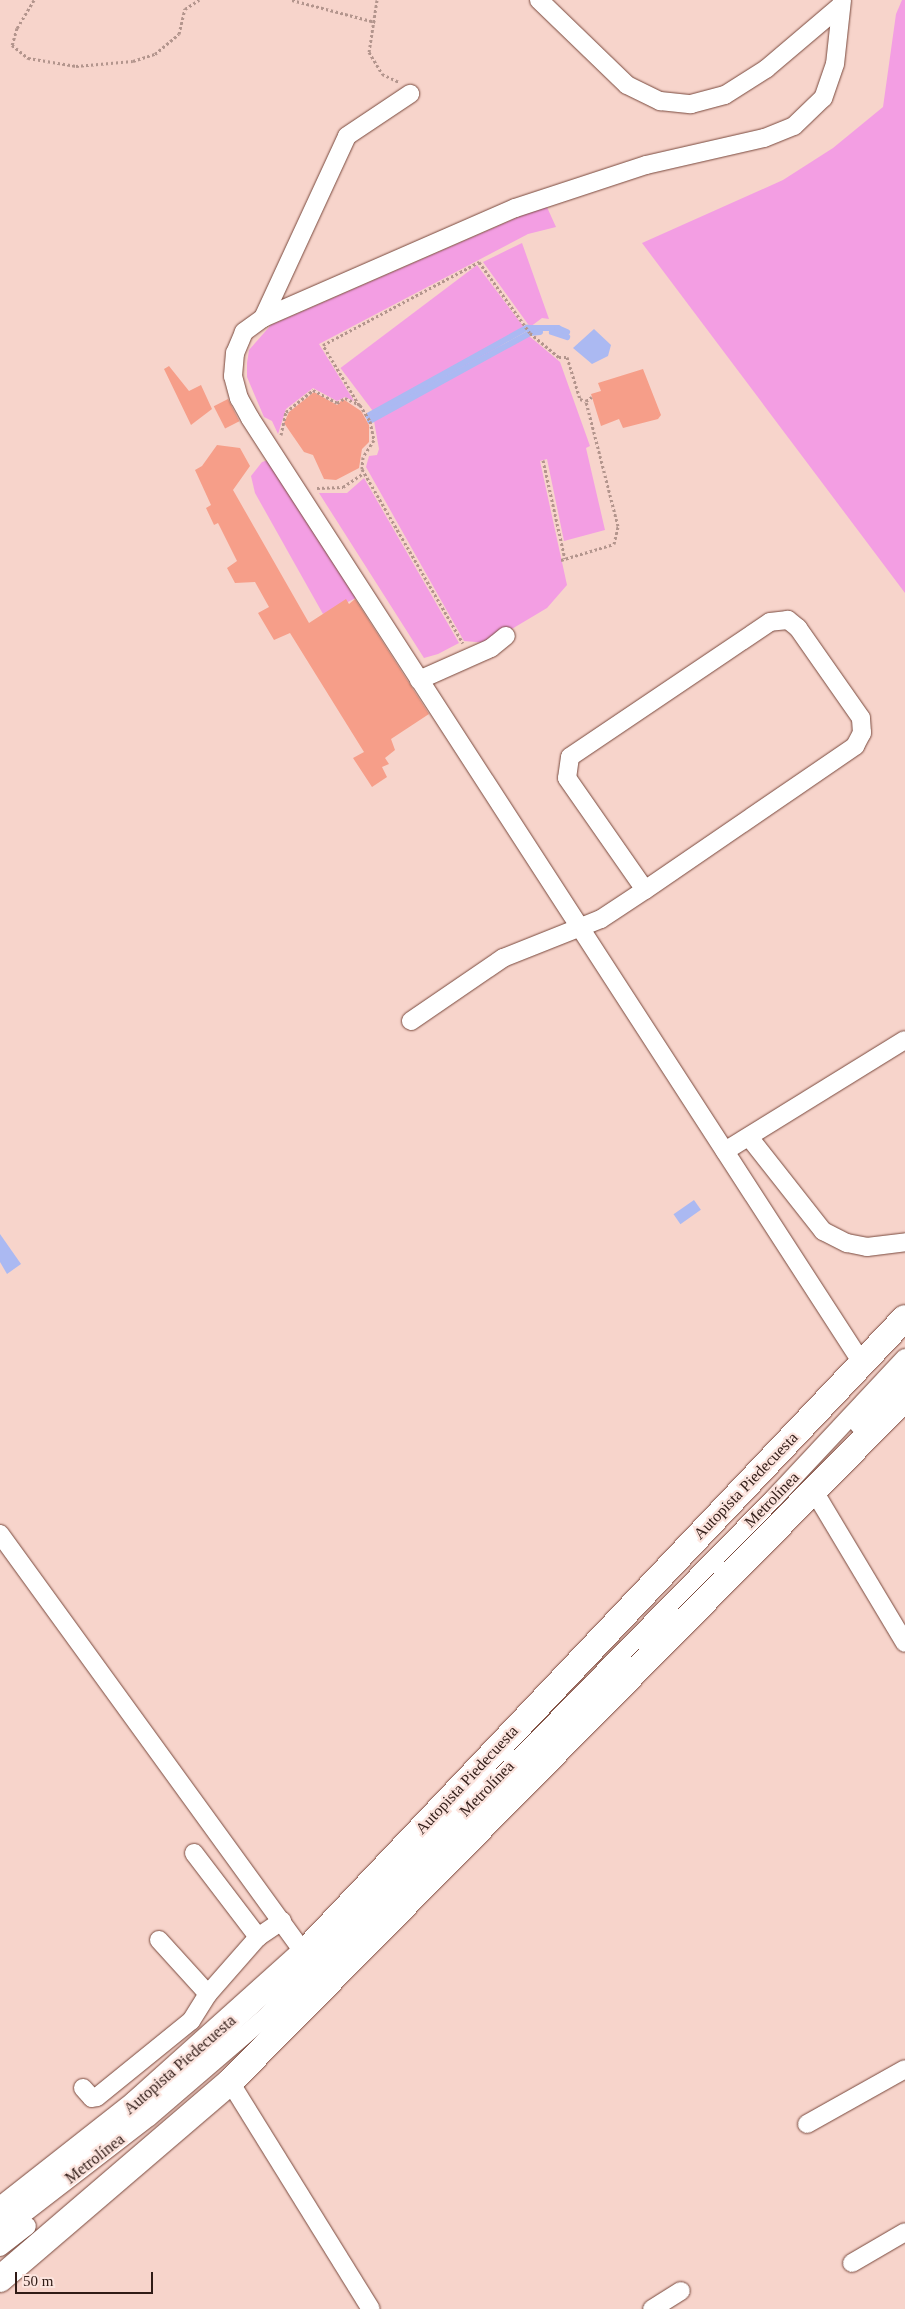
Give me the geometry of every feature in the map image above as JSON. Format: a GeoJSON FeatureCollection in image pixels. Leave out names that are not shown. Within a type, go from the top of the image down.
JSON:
{"type":"FeatureCollection","features":[{"type":"Feature","properties":{"kind":"highway","name":"Autopista Piedecuesta"},"geometry":{"type":"LineString","coordinates":[[0,2211],[138,2103],[304,1952],[905,1318]]}},
{"type":"Feature","properties":{"kind":"highway"},"geometry":{"type":"LineString","coordinates":[[0,2279],[230,2082],[905,1398]]}},
{"type":"Feature","properties":{"kind":"street"},"geometry":{"type":"LineString","coordinates":[[539,0],[627,85],[660,101],[691,104],[725,95],[766,69],[840,4]]}},
{"type":"Feature","properties":{"kind":"street"},"geometry":{"type":"LineString","coordinates":[[840,4],[835,64],[826,89],[822,98],[794,126],[764,138],[646,165],[515,208],[263,318],[244,332],[235,353],[234,376],[239,398],[277,442],[420,680],[862,1363]]}},
{"type":"Feature","properties":{"kind":"street"},"geometry":{"type":"LineString","coordinates":[[263,318],[347,136],[410,94]]}},
{"type":"Feature","properties":{"kind":"street"},"geometry":{"type":"LineString","coordinates":[[411,1021],[503,958],[529,945],[581,930],[645,890],[860,740],[861,718],[798,628],[788,620],[770,622],[570,757],[567,778],[645,890]]}},
{"type":"Feature","properties":{"kind":"street"},"geometry":{"type":"LineString","coordinates":[[420,680],[473,655],[506,636]]}},
{"type":"Feature","properties":{"kind":"street"},"geometry":{"type":"LineString","coordinates":[[725,1151],[905,1040]]}},
{"type":"Feature","properties":{"kind":"street"},"geometry":{"type":"LineString","coordinates":[[748,1137],[823,1231],[847,1243],[868,1247],[905,1242]]}},
{"type":"Feature","properties":{"kind":"street","name":"Metrolínea"},"geometry":{"type":"LineString","coordinates":[[0,2232],[149,2117],[267,2016],[774,1498],[905,1358]]}},
{"type":"Feature","properties":{"kind":"street","name":"Metrolínea"},"geometry":{"type":"LineString","coordinates":[[0,2247],[222,2066],[905,1377]]}},
{"type":"Feature","properties":{"kind":"street"},"geometry":{"type":"LineString","coordinates":[[814,1491],[905,1643]]}},
{"type":"Feature","properties":{"kind":"street"},"geometry":{"type":"LineString","coordinates":[[0,1534],[304,1952]]}},
{"type":"Feature","properties":{"kind":"street"},"geometry":{"type":"LineString","coordinates":[[194,1853],[258,1937]]}},
{"type":"Feature","properties":{"kind":"street"},"geometry":{"type":"LineString","coordinates":[[83,2088],[92,2098],[97,2097],[191,2021],[208,1994],[258,1937],[282,1921]]}},
{"type":"Feature","properties":{"kind":"street"},"geometry":{"type":"LineString","coordinates":[[159,1940],[208,1994]]}},
{"type":"Feature","properties":{"kind":"street"},"geometry":{"type":"LineString","coordinates":[[807,2124],[905,2068]]}},
{"type":"Feature","properties":{"kind":"street"},"geometry":{"type":"LineString","coordinates":[[230,2082],[371,2309]]}},
{"type":"Feature","properties":{"kind":"street"},"geometry":{"type":"LineString","coordinates":[[852,2263],[905,2232]]}},
{"type":"Feature","properties":{"kind":"street"},"geometry":{"type":"LineString","coordinates":[[652,2309],[681,2291]]}},
{"type":"Feature","properties":{"kind":"path"},"geometry":{"type":"LineString","coordinates":[[34,0],[17,28],[12,45],[28,58],[76,66],[133,61],[155,54],[179,34],[185,9],[198,0]]}},
{"type":"Feature","properties":{"kind":"path"},"geometry":{"type":"LineString","coordinates":[[292,0],[375,22]]}},
{"type":"Feature","properties":{"kind":"path"},"geometry":{"type":"LineString","coordinates":[[377,0],[369,52],[374,64],[410,94]]}},
{"type":"Feature","properties":{"kind":"path"},"geometry":{"type":"LineString","coordinates":[[473,655],[462,642],[364,472],[363,457],[374,440],[370,421],[323,345],[479,262],[530,332],[559,357],[567,358],[580,399],[586,402],[618,526],[614,544],[563,559],[543,460]]}},
{"type":"Feature","properties":{"kind":"path"},"geometry":{"type":"LineString","coordinates":[[277,442],[285,429],[282,421],[286,412],[313,390],[336,403],[345,398],[359,405]]}},
{"type":"Feature","properties":{"kind":"path"},"geometry":{"type":"LineString","coordinates":[[586,402],[592,397]]}},
{"type":"Feature","properties":{"kind":"path"},"geometry":{"type":"LineString","coordinates":[[313,488],[343,487],[364,472]]}},
{"type":"Feature","properties":{"kind":"shaded area"},"geometry":{"type":"Polygon","coordinates":[[[902,0],[905,0],[905,593],[642,243],[783,180],[833,148],[883,107],[896,14],[902,0]]]}},
{"type":"Feature","properties":{"kind":"shaded area"},"geometry":{"type":"Polygon","coordinates":[[[546,205],[556,227],[528,234],[319,344],[354,401],[345,397],[337,401],[313,388],[286,409],[278,434],[272,421],[264,417],[247,377],[247,363],[249,350],[271,325],[546,205]]]}},
{"type":"Feature","properties":{"kind":"shaded area"},"geometry":{"type":"Polygon","coordinates":[[[522,243],[549,319],[542,318],[530,327],[483,262],[522,243]]]}},
{"type":"Feature","properties":{"kind":"shaded area"},"geometry":{"type":"Polygon","coordinates":[[[477,265],[525,328],[388,431],[340,368],[477,265]]]}},
{"type":"Feature","properties":{"kind":"shaded area"},"geometry":{"type":"Polygon","coordinates":[[[528,335],[560,362],[590,446],[586,448],[605,530],[564,541],[547,459],[540,461],[567,585],[547,608],[488,643],[464,641],[366,467],[369,456],[377,455],[379,449],[374,421],[528,335]]]}},
{"type":"Feature","properties":{"kind":"shaded area"},"geometry":{"type":"Polygon","coordinates":[[[272,459],[356,598],[323,614],[255,493],[251,476],[262,462],[272,459]]]}},
{"type":"Feature","properties":{"kind":"shaded area"},"geometry":{"type":"Polygon","coordinates":[[[364,478],[459,643],[438,654],[424,658],[319,493],[347,493],[364,478]]]}},
{"type":"Feature","properties":{"kind":"water"},"geometry":{"type":"Polygon","coordinates":[[[594,329],[611,345],[608,356],[592,364],[573,348],[594,329]]]}},
{"type":"Feature","properties":{"kind":"water"},"geometry":{"type":"Polygon","coordinates":[[[694,1200],[701,1210],[680,1224],[674,1214],[694,1200]]]}},
{"type":"Feature","properties":{"kind":"water"},"geometry":{"type":"Polygon","coordinates":[[[0,1234],[21,1264],[7,1274],[0,1262],[0,1234]]]}},
{"type":"Feature","properties":{"kind":"building"},"geometry":{"type":"Polygon","coordinates":[[[169,366],[189,391],[201,385],[212,409],[191,425],[164,369],[169,366]]]}},
{"type":"Feature","properties":{"kind":"building"},"geometry":{"type":"Polygon","coordinates":[[[643,369],[661,415],[658,419],[623,428],[619,419],[601,426],[591,394],[601,391],[598,383],[643,369]]]}},
{"type":"Feature","properties":{"kind":"building"},"geometry":{"type":"Polygon","coordinates":[[[314,392],[337,405],[343,399],[361,411],[369,425],[369,442],[362,449],[359,468],[336,480],[324,479],[313,455],[304,452],[284,423],[289,412],[314,392]]]}},
{"type":"Feature","properties":{"kind":"building"},"geometry":{"type":"Polygon","coordinates":[[[228,399],[239,421],[225,429],[214,406],[228,399]]]}},
{"type":"Feature","properties":{"kind":"building"},"geometry":{"type":"Polygon","coordinates":[[[217,445],[240,448],[250,466],[233,490],[309,623],[346,599],[349,604],[355,599],[429,714],[391,739],[395,750],[385,758],[389,764],[382,767],[387,777],[372,787],[353,758],[364,752],[290,633],[274,640],[258,613],[269,607],[255,582],[235,583],[227,568],[237,561],[218,523],[214,525],[206,508],[211,505],[195,470],[202,466],[217,445]]]}},
{"type":"Feature","properties":{"kind":"waterway"},"geometry":{"type":"LineString","coordinates":[[368,416],[527,328],[558,328],[567,332]]}},
{"type":"Feature","properties":{"kind":"waterway"},"geometry":{"type":"LineString","coordinates":[[370,421],[530,333],[540,332]]}},
{"type":"Feature","properties":{"kind":"waterway"},"geometry":{"type":"LineString","coordinates":[[552,332],[567,337]]}}]}
